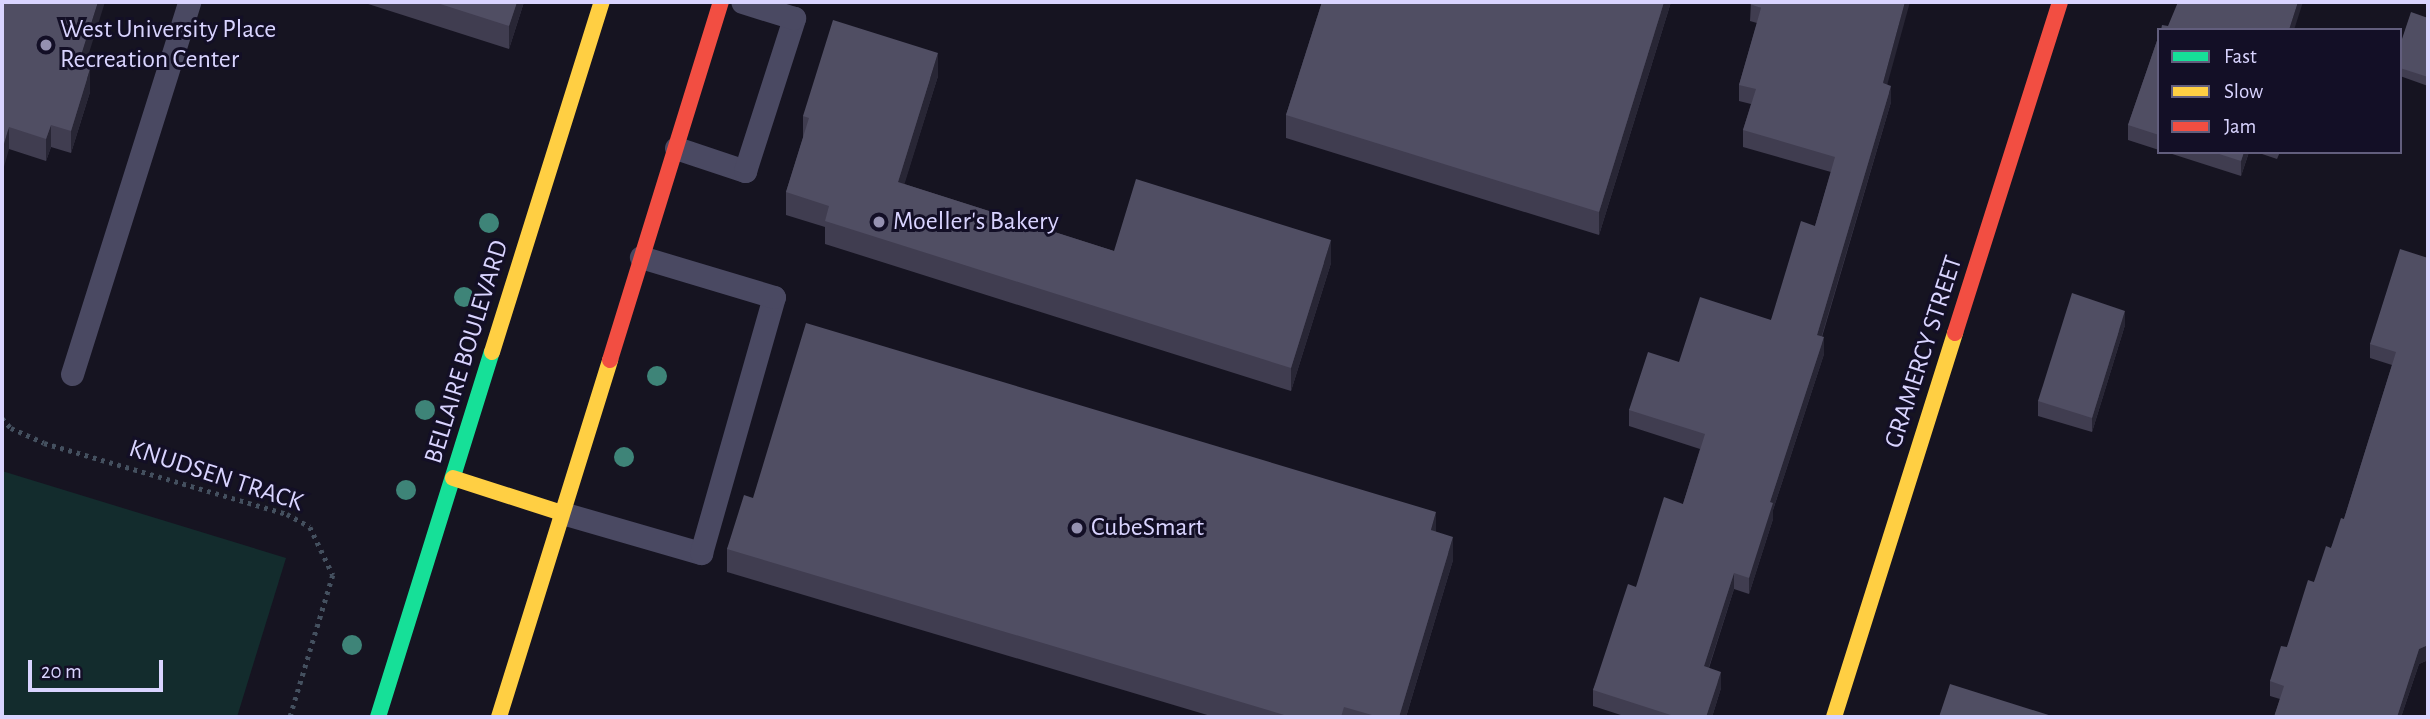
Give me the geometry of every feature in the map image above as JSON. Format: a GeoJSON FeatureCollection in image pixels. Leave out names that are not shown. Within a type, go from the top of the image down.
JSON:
{"type":"FeatureCollection","features":[{"type":"Feature","properties":{"kind":"main road","name":"BELLAIRE BOULEVARD"},"geometry":{"type":"LineString","coordinates":[[378,717],[602,2]]}},
{"type":"Feature","properties":{"kind":"main road"},"geometry":{"type":"LineString","coordinates":[[499,717],[721,2]]}},
{"type":"Feature","properties":{"kind":"main road","name":"GRAMERCY STREET"},"geometry":{"type":"LineString","coordinates":[[1834,717],[2060,2]]}},
{"type":"Feature","properties":{"kind":"main road"},"geometry":{"type":"LineString","coordinates":[[453,478],[562,513]]}},
{"type":"Feature","properties":{"kind":"lane"},"geometry":{"type":"LineString","coordinates":[[72,374],[189,2]]}},
{"type":"Feature","properties":{"kind":"lane"},"geometry":{"type":"LineString","coordinates":[[676,148],[745,171],[794,18],[742,2]]}},
{"type":"Feature","properties":{"kind":"lane"},"geometry":{"type":"LineString","coordinates":[[562,513],[701,553],[774,297],[642,257]]}},
{"type":"Feature","properties":{"kind":"path","name":"KNUDSEN TRACK"},"geometry":{"type":"LineString","coordinates":[[2,418],[11,428],[44,443],[287,514],[310,527],[333,575],[290,717]]}},
{"type":"Feature","properties":{"kind":"green space"},"geometry":{"type":"Polygon","coordinates":[[[2,471],[286,558],[237,717],[2,717],[2,471]]]}},
{"type":"Feature","properties":{"kind":"building","name":"West University Place Recreation Center"},"geometry":{"type":"Polygon","coordinates":[[[2,2],[98,2],[78,65],[90,69],[71,131],[51,125],[46,139],[9,127],[2,151],[2,2]]]}},
{"type":"Feature","properties":{"kind":"building"},"geometry":{"type":"Polygon","coordinates":[[[434,2],[517,2],[509,26],[434,2]]]}},
{"type":"Feature","properties":{"kind":"building"},"geometry":{"type":"Polygon","coordinates":[[[1322,2],[1664,2],[1599,212],[1286,115],[1322,2]]]}},
{"type":"Feature","properties":{"kind":"building"},"geometry":{"type":"Polygon","coordinates":[[[1905,2],[1883,83],[1891,86],[1817,335],[1824,337],[1770,502],[1773,503],[1749,578],[1734,573],[1704,666],[1721,672],[1706,717],[1677,717],[1593,690],[1628,584],[1636,587],[1664,497],[1683,504],[1705,434],[1629,410],[1648,352],[1679,362],[1700,297],[1771,320],[1801,221],[1815,226],[1835,157],[1743,130],[1756,89],[1739,85],[1761,8],[1750,4],[1905,2]]]}},
{"type":"Feature","properties":{"kind":"building"},"geometry":{"type":"Polygon","coordinates":[[[2178,2],[2298,2],[2290,28],[2161,28],[2162,25],[2168,26],[2178,2]]]}},
{"type":"Feature","properties":{"kind":"building"},"geometry":{"type":"Polygon","coordinates":[[[2411,12],[2428,18],[2428,77],[2402,69],[2402,39],[2411,12]]]}},
{"type":"Feature","properties":{"kind":"building","name":"Moeller's Bakery"},"geometry":{"type":"Polygon","coordinates":[[[833,20],[938,53],[898,182],[1114,251],[1136,179],[1331,240],[1291,368],[825,221],[829,206],[786,192],[809,118],[803,116],[833,20]]]}},
{"type":"Feature","properties":{"kind":"building"},"geometry":{"type":"Polygon","coordinates":[[[2157,41],[2157,134],[2128,125],[2157,41]]]}},
{"type":"Feature","properties":{"kind":"building"},"geometry":{"type":"Polygon","coordinates":[[[2219,154],[2243,154],[2241,161],[2219,154]]]}},
{"type":"Feature","properties":{"kind":"building"},"geometry":{"type":"Polygon","coordinates":[[[2400,249],[2428,258],[2428,645],[2419,649],[2397,717],[2274,717],[2284,686],[2270,681],[2281,646],[2287,647],[2308,580],[2314,582],[2326,546],[2331,548],[2341,518],[2344,519],[2396,352],[2370,344],[2400,249]]]}},
{"type":"Feature","properties":{"kind":"building"},"geometry":{"type":"Polygon","coordinates":[[[2072,293],[2125,311],[2092,418],[2038,401],[2072,293]]]}},
{"type":"Feature","properties":{"kind":"building","name":"CubeSmart"},"geometry":{"type":"Polygon","coordinates":[[[806,323],[1436,512],[1431,530],[1453,537],[1399,717],[1379,717],[1344,707],[1341,717],[1291,717],[727,549],[744,495],[753,498],[806,323]]]}},
{"type":"Feature","properties":{"kind":"building"},"geometry":{"type":"Polygon","coordinates":[[[1950,684],[2055,717],[1939,717],[1950,684]]]}},
{"type":"Feature","properties":{"kind":"traffic: fast"},"geometry":{"type":"LineString","coordinates":[[378,717],[492,352]]}},
{"type":"Feature","properties":{"kind":"traffic: slow"},"geometry":{"type":"LineString","coordinates":[[492,352],[602,2]]}},
{"type":"Feature","properties":{"kind":"traffic: slow"},"geometry":{"type":"LineString","coordinates":[[1834,717],[1955,333]]}},
{"type":"Feature","properties":{"kind":"traffic: slow"},"geometry":{"type":"LineString","coordinates":[[499,717],[610,360]]}},
{"type":"Feature","properties":{"kind":"traffic: slow"},"geometry":{"type":"LineString","coordinates":[[453,478],[562,513]]}},
{"type":"Feature","properties":{"kind":"traffic: jam"},"geometry":{"type":"LineString","coordinates":[[610,360],[721,2]]}},
{"type":"Feature","properties":{"kind":"traffic: jam"},"geometry":{"type":"LineString","coordinates":[[1955,333],[2060,2]]}},
{"type":"Feature","properties":{"kind":"place","name":"West University Place Recreation Center"},"geometry":{"type":"Point","coordinates":[46,45]}},
{"type":"Feature","properties":{"kind":"place","name":"Moeller's Bakery"},"geometry":{"type":"Point","coordinates":[879,222]}},
{"type":"Feature","properties":{"kind":"place","name":"CubeSmart"},"geometry":{"type":"Point","coordinates":[1077,528]}}]}
